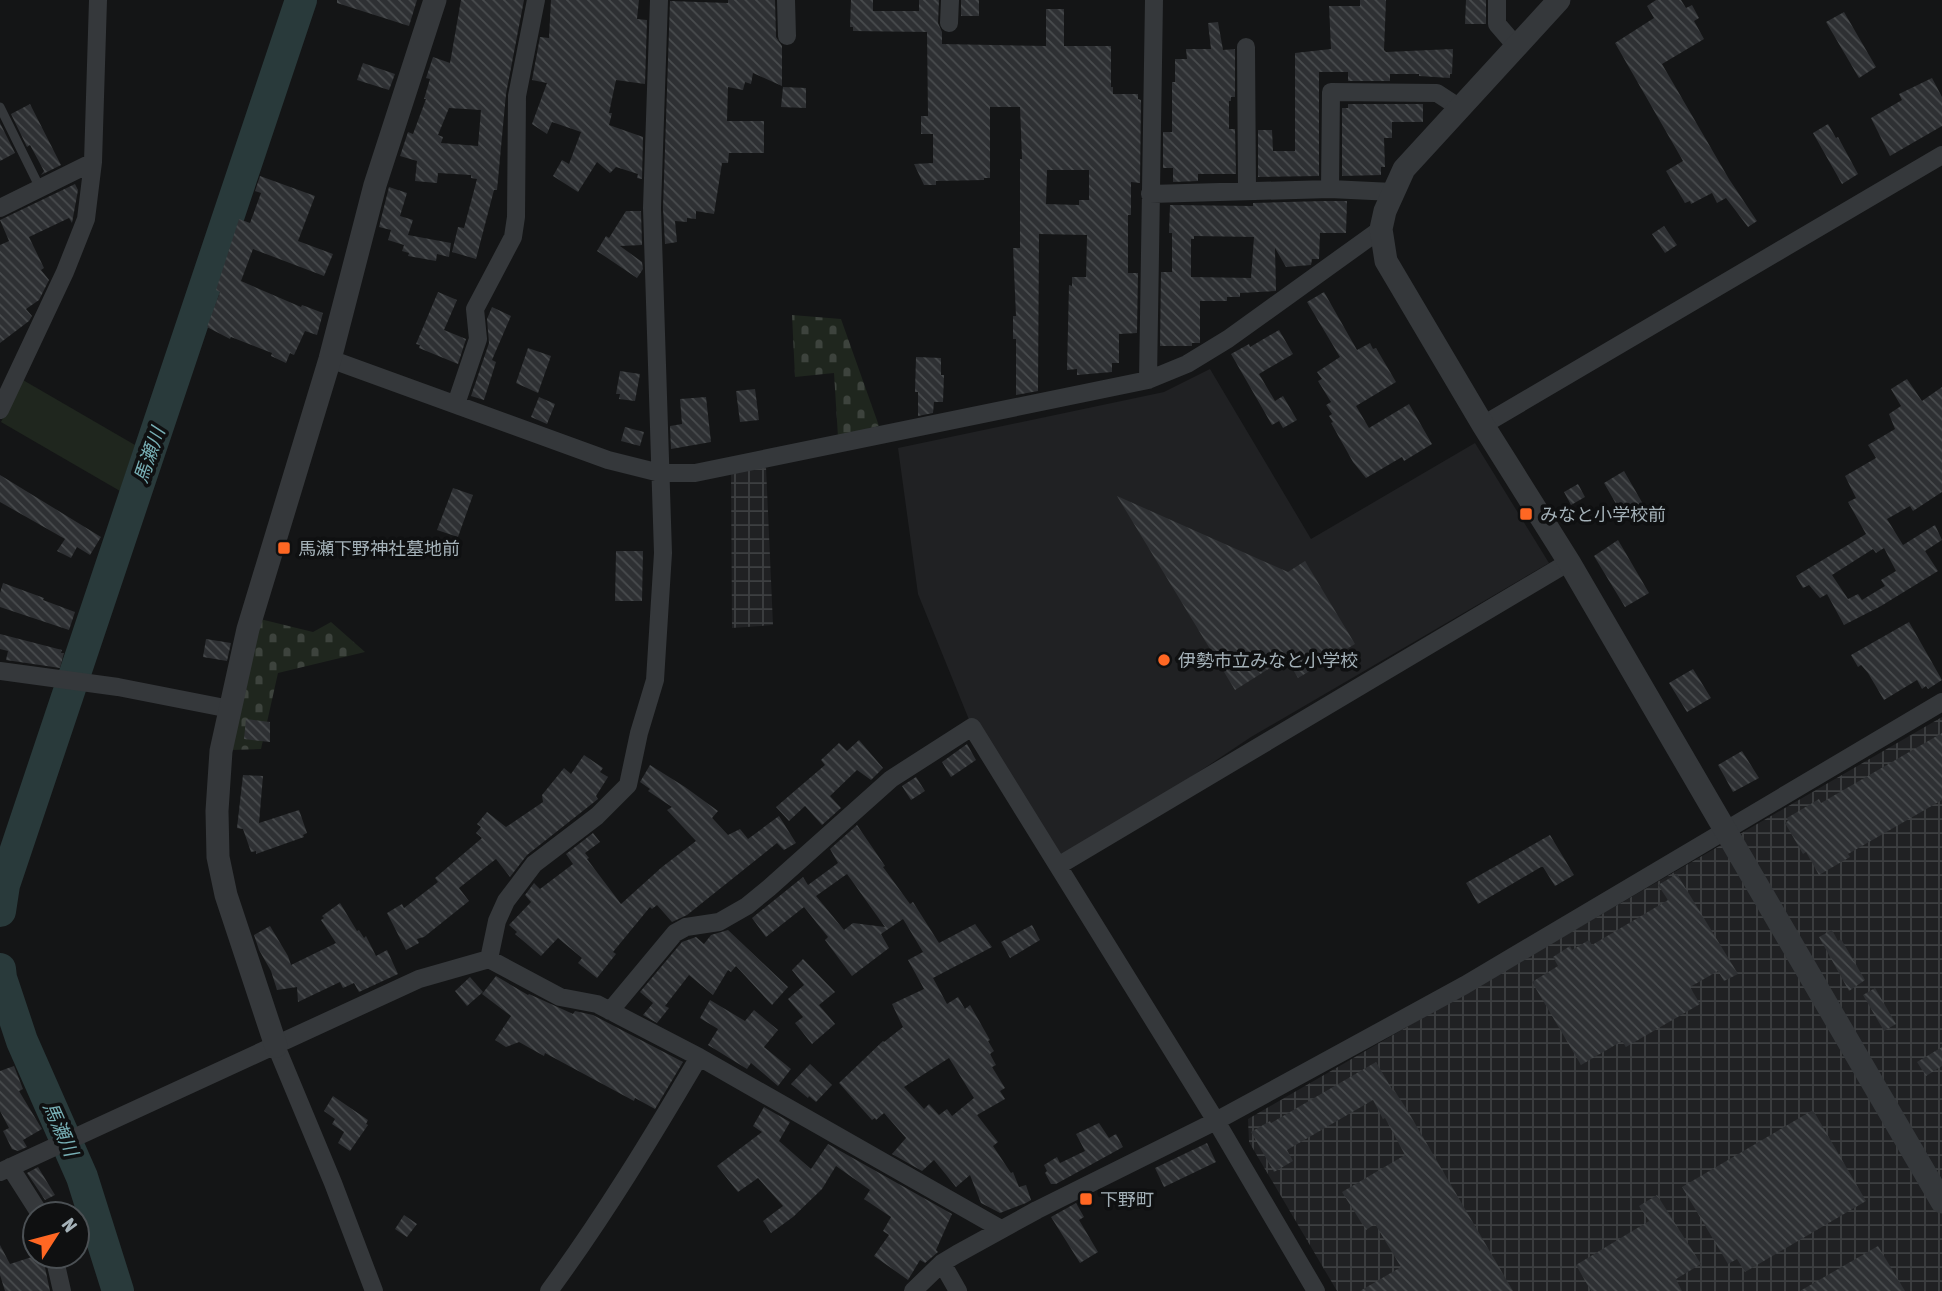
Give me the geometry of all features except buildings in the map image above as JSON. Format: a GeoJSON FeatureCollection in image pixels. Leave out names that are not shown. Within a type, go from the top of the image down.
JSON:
{"type":"FeatureCollection","features":[{"type":"Feature","properties":{"kind":"street"},"geometry":{"type":"LineString","coordinates":[[0,410],[65,272],[86,219],[93,162],[98,0]]}},
{"type":"Feature","properties":{"kind":"street"},"geometry":{"type":"LineString","coordinates":[[374,1291],[276,1045],[226,895],[218,857],[217,811],[221,751],[248,629],[330,359],[375,185],[435,0]]}},
{"type":"Feature","properties":{"kind":"street"},"geometry":{"type":"LineString","coordinates":[[456,404],[478,338],[475,309],[513,237],[516,217],[517,96],[536,0]]}},
{"type":"Feature","properties":{"kind":"street"},"geometry":{"type":"LineString","coordinates":[[489,959],[497,921],[506,901],[534,864],[597,816],[628,785],[639,733],[655,680],[663,553],[652,208],[659,0]]}},
{"type":"Feature","properties":{"kind":"street"},"geometry":{"type":"LineString","coordinates":[[786,0],[787,36]]}},
{"type":"Feature","properties":{"kind":"street"},"geometry":{"type":"LineString","coordinates":[[949,23],[950,0]]}},
{"type":"Feature","properties":{"kind":"street"},"geometry":{"type":"LineString","coordinates":[[1147,380],[1154,0]]}},
{"type":"Feature","properties":{"kind":"street"},"geometry":{"type":"LineString","coordinates":[[1497,0],[1497,24],[1516,46]]}},
{"type":"Feature","properties":{"kind":"street"},"geometry":{"type":"LineString","coordinates":[[1559,0],[1404,169],[1381,229],[1386,261],[1483,425],[1569,562],[1942,1202]]}},
{"type":"Feature","properties":{"kind":"street"},"geometry":{"type":"LineString","coordinates":[[1246,47],[1247,191]]}},
{"type":"Feature","properties":{"kind":"street"},"geometry":{"type":"LineString","coordinates":[[1330,189],[1332,92],[1437,93],[1460,107]]}},
{"type":"Feature","properties":{"kind":"street"},"geometry":{"type":"LineString","coordinates":[[1483,425],[1942,155]]}},
{"type":"Feature","properties":{"kind":"street"},"geometry":{"type":"LineString","coordinates":[[1,206],[93,162]]}},
{"type":"Feature","properties":{"kind":"street"},"geometry":{"type":"LineString","coordinates":[[1150,194],[1330,189],[1393,192]]}},
{"type":"Feature","properties":{"kind":"street"},"geometry":{"type":"LineString","coordinates":[[330,359],[608,460],[660,473],[695,473],[1147,380],[1186,364],[1228,338],[1381,229]]}},
{"type":"Feature","properties":{"kind":"street"},"geometry":{"type":"LineString","coordinates":[[1058,866],[1569,562]]}},
{"type":"Feature","properties":{"kind":"street"},"geometry":{"type":"LineString","coordinates":[[0,671],[118,687],[230,709]]}},
{"type":"Feature","properties":{"kind":"street"},"geometry":{"type":"LineString","coordinates":[[913,1291],[942,1263],[1002,1228],[1216,1121],[1465,985],[1942,702]]}},
{"type":"Feature","properties":{"kind":"street"},"geometry":{"type":"LineString","coordinates":[[610,1011],[675,933],[686,928],[719,922],[747,906],[891,779],[972,727],[1216,1121],[1316,1291]]}},
{"type":"Feature","properties":{"kind":"street"},"geometry":{"type":"LineString","coordinates":[[30,1200],[4,1165],[83,1133],[419,979],[489,959],[560,997],[597,1004],[699,1057],[1002,1228]]}},
{"type":"Feature","properties":{"kind":"street"},"geometry":{"type":"LineString","coordinates":[[549,1291],[577,1254],[615,1195],[699,1057]]}},
{"type":"Feature","properties":{"kind":"street"},"geometry":{"type":"LineString","coordinates":[[942,1263],[958,1291]]}},
{"type":"Feature","properties":{"kind":"street"},"geometry":{"type":"LineString","coordinates":[[57,1270],[62,1291]]}},
{"type":"Feature","properties":{"kind":"lane"},"geometry":{"type":"LineString","coordinates":[[0,107],[40,188]]}},
{"type":"Feature","properties":{"kind":"shaded area","name":"伊勢市立みなと小学校"},"geometry":{"type":"Polygon","coordinates":[[[1210,369],[1311,539],[1475,443],[1549,563],[1251,737],[1058,866],[972,727],[918,594],[898,448],[1164,392],[1210,369]]]}},
{"type":"Feature","properties":{"kind":"shaded area"},"geometry":{"type":"Polygon","coordinates":[[[766,467],[773,625],[732,628],[731,470],[766,467]]]}},
{"type":"Feature","properties":{"kind":"shaded area"},"geometry":{"type":"Polygon","coordinates":[[[1942,717],[1942,1291],[1337,1291],[1249,1142],[1248,1119],[1942,717]]]}},
{"type":"Feature","properties":{"kind":"green space"},"geometry":{"type":"Polygon","coordinates":[[[792,315],[841,319],[879,426],[838,437],[834,373],[795,377],[792,315]]]}},
{"type":"Feature","properties":{"kind":"green space"},"geometry":{"type":"Polygon","coordinates":[[[23,380],[135,445],[120,491],[1,422],[23,380]]]}},
{"type":"Feature","properties":{"kind":"green space"},"geometry":{"type":"Polygon","coordinates":[[[260,619],[313,632],[331,622],[365,652],[278,673],[261,749],[231,750],[260,619]]]}},
{"type":"Feature","properties":{"kind":"waterway","name":"馬瀬川"},"geometry":{"type":"LineString","coordinates":[[0,911],[4,885],[301,0]]}},
{"type":"Feature","properties":{"kind":"waterway","name":"馬瀬川"},"geometry":{"type":"LineString","coordinates":[[0,969],[22,1041],[82,1177],[118,1291]]}},
{"type":"Feature","properties":{"kind":"place","name":"みなと小学校前"},"geometry":{"type":"Point","coordinates":[1526,514]}},
{"type":"Feature","properties":{"kind":"place","name":"馬瀬下野神社墓地前"},"geometry":{"type":"Point","coordinates":[284,548]}},
{"type":"Feature","properties":{"kind":"place","name":"伊勢市立みなと小学校"},"geometry":{"type":"Point","coordinates":[1164,660]}},
{"type":"Feature","properties":{"kind":"place","name":"下野町"},"geometry":{"type":"Point","coordinates":[1086,1199]}}]}
